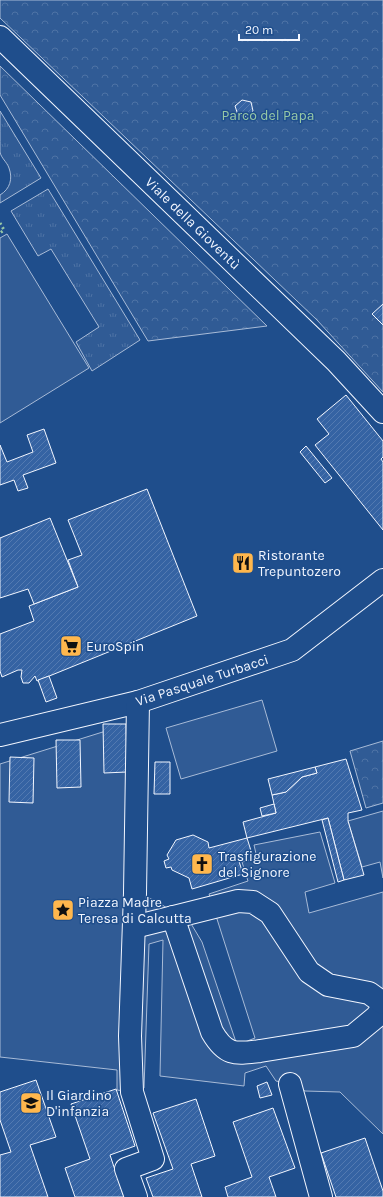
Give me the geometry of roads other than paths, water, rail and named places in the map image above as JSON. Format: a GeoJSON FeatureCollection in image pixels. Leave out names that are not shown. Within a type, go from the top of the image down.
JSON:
{"type":"FeatureCollection","features":[{"type":"Feature","properties":{"kind":"street","name":"Viale della Gioventù"},"geometry":{"type":"LineString","coordinates":[[0,37],[336,361],[383,412]]}},
{"type":"Feature","properties":{"kind":"street","name":"Via Pasquale Turbacci"},"geometry":{"type":"LineString","coordinates":[[0,735],[138,702],[292,650],[383,580]]}},
{"type":"Feature","properties":{"kind":"street"},"geometry":{"type":"LineString","coordinates":[[136,1197],[126,1169],[153,1159],[132,1092],[130,1036],[134,927],[138,702]]}},
{"type":"Feature","properties":{"kind":"street"},"geometry":{"type":"LineString","coordinates":[[134,927],[238,901],[254,902],[270,913],[309,972],[328,985],[369,993],[383,1003]]}},
{"type":"Feature","properties":{"kind":"street"},"geometry":{"type":"LineString","coordinates":[[174,917],[212,1032],[220,1045],[231,1052],[246,1053],[352,1036],[376,1017],[383,1008]]}},
{"type":"Feature","properties":{"kind":"street"},"geometry":{"type":"LineString","coordinates":[[290,1084],[321,1197]]}},
{"type":"Feature","properties":{"kind":"place","name":"Ristorante Trepuntozero"},"geometry":{"type":"Point","coordinates":[243,563]}},
{"type":"Feature","properties":{"kind":"place","name":"EuroSpin"},"geometry":{"type":"Point","coordinates":[71,646]}},
{"type":"Feature","properties":{"kind":"place","name":"Trasfigurazione del Signore"},"geometry":{"type":"Point","coordinates":[202,864]}},
{"type":"Feature","properties":{"kind":"place","name":"Piazza Madre Teresa di Calcutta"},"geometry":{"type":"Point","coordinates":[63,910]}},
{"type":"Feature","properties":{"kind":"place","name":"Il Giardino D'infanzia"},"geometry":{"type":"Point","coordinates":[31,1103]}},
{"type":"Feature","properties":{"kind":"park label","name":"Parco del Papa"},"geometry":{"type":"Point","coordinates":[268,115]}}]}
